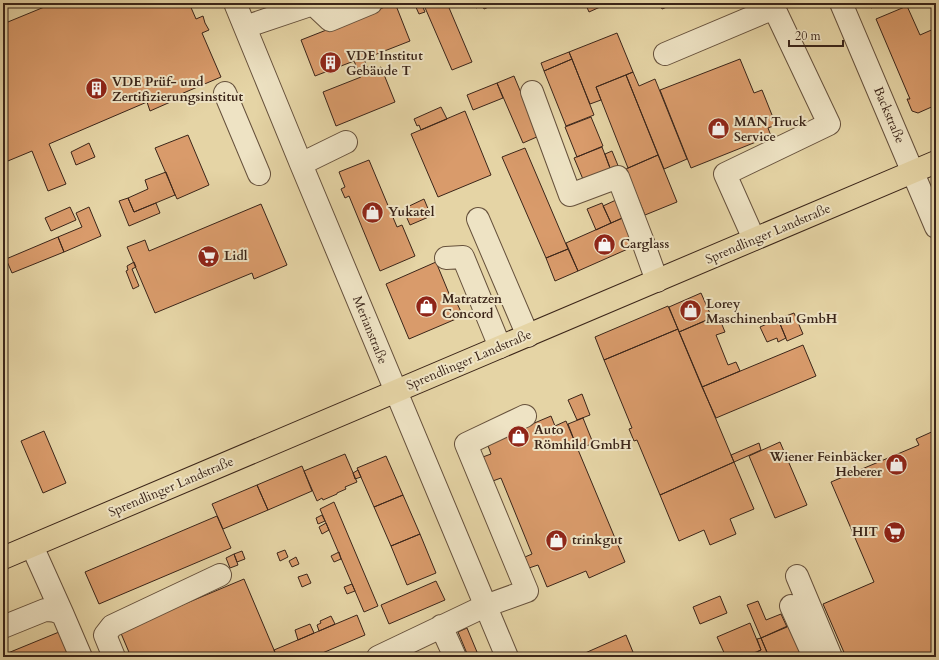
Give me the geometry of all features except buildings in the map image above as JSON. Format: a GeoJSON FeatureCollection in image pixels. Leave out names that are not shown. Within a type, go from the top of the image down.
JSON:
{"type":"FeatureCollection","features":[{"type":"Feature","properties":{"kind":"main road","name":"Sprendlinger Landstraße"},"geometry":{"type":"LineString","coordinates":[[3,558],[936,162]]}},
{"type":"Feature","properties":{"kind":"street","name":"Merianstraße"},"geometry":{"type":"LineString","coordinates":[[235,3],[300,164],[507,657]]}},
{"type":"Feature","properties":{"kind":"street"},"geometry":{"type":"LineString","coordinates":[[245,27],[313,4],[330,20],[371,3]]}},
{"type":"Feature","properties":{"kind":"street","name":"Backstraße"},"geometry":{"type":"LineString","coordinates":[[841,3],[936,227]]}},
{"type":"Feature","properties":{"kind":"street"},"geometry":{"type":"LineString","coordinates":[[665,54],[774,8],[829,124],[725,174],[754,239]]}},
{"type":"Feature","properties":{"kind":"street"},"geometry":{"type":"LineString","coordinates":[[532,92],[570,195],[618,177],[644,242],[657,281]]}},
{"type":"Feature","properties":{"kind":"street"},"geometry":{"type":"LineString","coordinates":[[225,93],[259,174]]}},
{"type":"Feature","properties":{"kind":"street"},"geometry":{"type":"LineString","coordinates":[[300,164],[346,142]]}},
{"type":"Feature","properties":{"kind":"street"},"geometry":{"type":"LineString","coordinates":[[478,219],[528,336]]}},
{"type":"Feature","properties":{"kind":"street"},"geometry":{"type":"LineString","coordinates":[[446,258],[464,257],[500,347]]}},
{"type":"Feature","properties":{"kind":"street"},"geometry":{"type":"LineString","coordinates":[[378,657],[485,606],[528,591],[466,444],[525,416]]}},
{"type":"Feature","properties":{"kind":"street"},"geometry":{"type":"LineString","coordinates":[[32,546],[81,657]]}},
{"type":"Feature","properties":{"kind":"street"},"geometry":{"type":"LineString","coordinates":[[114,657],[105,635],[112,626],[220,575]]}},
{"type":"Feature","properties":{"kind":"street"},"geometry":{"type":"LineString","coordinates":[[797,576],[831,657]]}},
{"type":"Feature","properties":{"kind":"street"},"geometry":{"type":"LineString","coordinates":[[791,606],[814,657]]}},
{"type":"Feature","properties":{"kind":"street"},"geometry":{"type":"LineString","coordinates":[[3,627],[46,610],[58,611],[63,615]]}},
{"type":"Feature","properties":{"kind":"street"},"geometry":{"type":"LineString","coordinates":[[441,626],[455,657]]}},
{"type":"Feature","properties":{"kind":"place","name":"VDE Institut Gebäude T"},"geometry":{"type":"Point","coordinates":[330,63]}},
{"type":"Feature","properties":{"kind":"place","name":"VDE Prüf- und Zertifizierungsinstitut"},"geometry":{"type":"Point","coordinates":[97,89]}},
{"type":"Feature","properties":{"kind":"place","name":"MAN Truck Service"},"geometry":{"type":"Point","coordinates":[719,129]}},
{"type":"Feature","properties":{"kind":"place","name":"Yukatel"},"geometry":{"type":"Point","coordinates":[373,212]}},
{"type":"Feature","properties":{"kind":"place","name":"Carglass"},"geometry":{"type":"Point","coordinates":[604,244]}},
{"type":"Feature","properties":{"kind":"place","name":"Lidl"},"geometry":{"type":"Point","coordinates":[208,256]}},
{"type":"Feature","properties":{"kind":"place","name":"Matratzen Concord"},"geometry":{"type":"Point","coordinates":[427,306]}},
{"type":"Feature","properties":{"kind":"place","name":"Lorey Maschinenbau GmbH"},"geometry":{"type":"Point","coordinates":[690,311]}},
{"type":"Feature","properties":{"kind":"place","name":"Auto Römhild GmbH"},"geometry":{"type":"Point","coordinates":[519,437]}},
{"type":"Feature","properties":{"kind":"place","name":"Wiener Feinbäcker Heberer"},"geometry":{"type":"Point","coordinates":[897,464]}},
{"type":"Feature","properties":{"kind":"place","name":"HIT"},"geometry":{"type":"Point","coordinates":[894,532]}},
{"type":"Feature","properties":{"kind":"place","name":"trinkgut"},"geometry":{"type":"Point","coordinates":[556,540]}}]}
